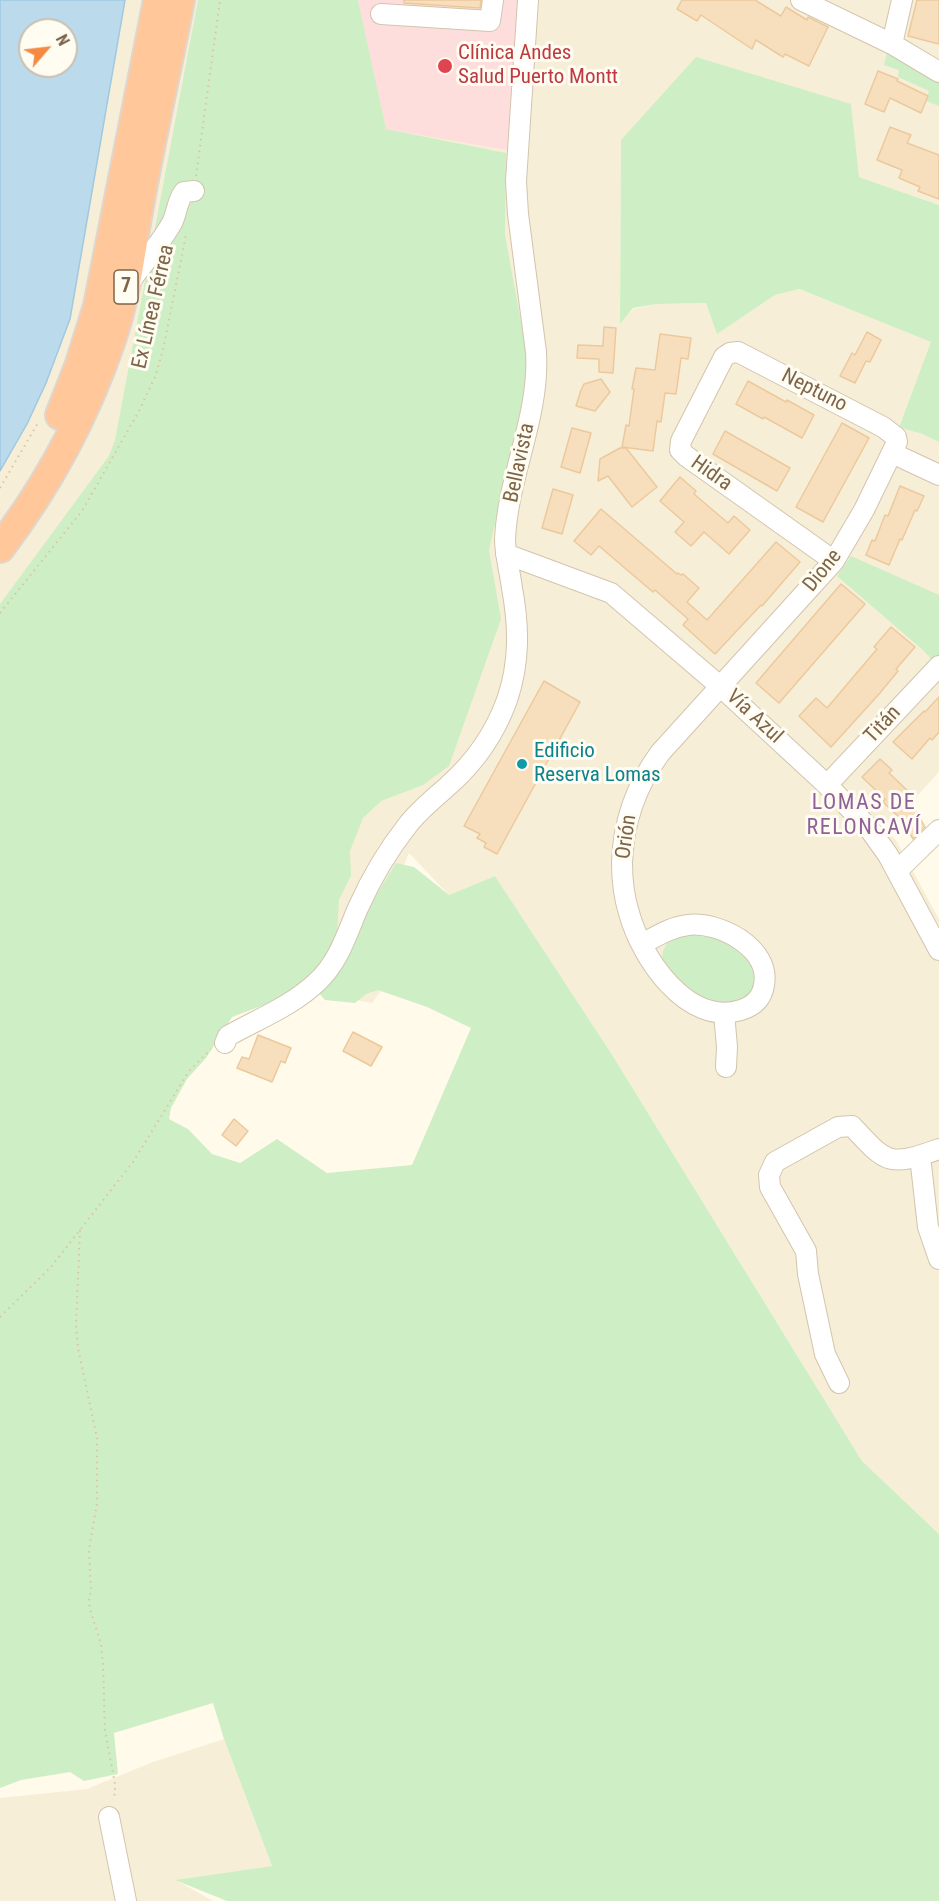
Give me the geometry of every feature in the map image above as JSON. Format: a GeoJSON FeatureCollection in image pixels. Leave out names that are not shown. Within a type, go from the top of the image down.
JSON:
{"type":"FeatureCollection","features":[{"type":"Feature","properties":{"kind":"highway","name":"7"},"geometry":{"type":"LineString","coordinates":[[0,515],[28,475],[58,421],[90,335],[108,260],[158,0]]}},
{"type":"Feature","properties":{"kind":"highway","name":"7"},"geometry":{"type":"LineString","coordinates":[[0,548],[39,492],[63,451],[81,415],[112,338],[125,287],[180,0]]}},
{"type":"Feature","properties":{"kind":"street"},"geometry":{"type":"LineString","coordinates":[[381,14],[490,21],[493,0]]}},
{"type":"Feature","properties":{"kind":"street","name":"Bellavista"},"geometry":{"type":"LineString","coordinates":[[225,1043],[228,1036],[298,998],[318,982],[334,963],[373,879],[407,825],[480,753],[499,720],[512,681],[518,647],[516,611],[505,540],[509,507],[526,436],[537,375],[516,181],[528,0]]}},
{"type":"Feature","properties":{"kind":"street"},"geometry":{"type":"LineString","coordinates":[[801,0],[892,44],[939,72]]}},
{"type":"Feature","properties":{"kind":"street"},"geometry":{"type":"LineString","coordinates":[[892,44],[902,0]]}},
{"type":"Feature","properties":{"kind":"street"},"geometry":{"type":"LineString","coordinates":[[179,226],[176,214],[181,196],[184,192],[194,191]]}},
{"type":"Feature","properties":{"kind":"street"},"geometry":{"type":"LineString","coordinates":[[138,212],[140,222],[145,229],[150,231],[179,226]]}},
{"type":"Feature","properties":{"kind":"street"},"geometry":{"type":"LineString","coordinates":[[125,287],[179,226]]}},
{"type":"Feature","properties":{"kind":"street","name":"Neptuno"},"geometry":{"type":"LineString","coordinates":[[730,352],[738,352],[883,427],[894,445],[939,475]]}},
{"type":"Feature","properties":{"kind":"street","name":"Hidra"},"geometry":{"type":"LineString","coordinates":[[730,352],[724,357],[681,441],[680,450],[834,561]]}},
{"type":"Feature","properties":{"kind":"street","name":"Dione"},"geometry":{"type":"LineString","coordinates":[[721,687],[834,561],[864,510],[894,445]]}},
{"type":"Feature","properties":{"kind":"street","name":"Vía Azul"},"geometry":{"type":"LineString","coordinates":[[506,554],[610,593],[721,687],[828,785],[868,827],[888,855],[939,950]]}},
{"type":"Feature","properties":{"kind":"street","name":"Titán"},"geometry":{"type":"LineString","coordinates":[[828,785],[939,666]]}},
{"type":"Feature","properties":{"kind":"street","name":"Orión"},"geometry":{"type":"LineString","coordinates":[[721,687],[650,766],[634,797],[623,847],[623,880],[629,914],[642,944],[665,979],[680,995],[699,1007],[724,1013]]}},
{"type":"Feature","properties":{"kind":"street"},"geometry":{"type":"LineString","coordinates":[[897,871],[939,830]]}},
{"type":"Feature","properties":{"kind":"street"},"geometry":{"type":"LineString","coordinates":[[642,944],[675,927],[695,924],[716,927],[741,940],[761,964],[765,974],[761,996],[754,1004],[741,1011],[724,1013],[726,1067]]}},
{"type":"Feature","properties":{"kind":"street"},"geometry":{"type":"LineString","coordinates":[[839,1383],[825,1354],[808,1274],[806,1251],[770,1187],[769,1175],[775,1162],[838,1127],[852,1126],[877,1153],[889,1159],[904,1161],[939,1149]]}},
{"type":"Feature","properties":{"kind":"street"},"geometry":{"type":"LineString","coordinates":[[920,1156],[928,1227],[939,1260]]}},
{"type":"Feature","properties":{"kind":"street"},"geometry":{"type":"LineString","coordinates":[[109,1816],[126,1901]]}},
{"type":"Feature","properties":{"kind":"path"},"geometry":{"type":"LineString","coordinates":[[194,191],[220,0]]}},
{"type":"Feature","properties":{"kind":"path","name":"Ex Línea Férrea"},"geometry":{"type":"LineString","coordinates":[[0,613],[82,511],[139,411],[155,377],[160,359],[179,226]]}},
{"type":"Feature","properties":{"kind":"path"},"geometry":{"type":"LineString","coordinates":[[0,1317],[51,1267],[133,1162],[189,1071],[208,1050],[225,1043]]}},
{"type":"Feature","properties":{"kind":"path"},"geometry":{"type":"LineString","coordinates":[[80,1230],[77,1336],[97,1438],[97,1503],[90,1550],[89,1601],[101,1644],[103,1717],[115,1784],[109,1816]]}},
{"type":"Feature","properties":{"kind":"shaded area"},"geometry":{"type":"Polygon","coordinates":[[[125,0],[939,0],[939,205],[859,177],[621,140],[620,323],[633,309],[657,304],[706,303],[718,333],[775,295],[798,289],[932,342],[899,426],[939,442],[939,772],[887,829],[897,842],[939,919],[939,1534],[862,1461],[611,1053],[495,876],[449,895],[409,853],[376,934],[386,984],[372,1003],[345,998],[0,870],[0,471],[27,424],[46,383],[106,116],[125,0]]]}},
{"type":"Feature","properties":{"kind":"shaded area","name":"Clínica Andes Salud Puerto Montt"},"geometry":{"type":"Polygon","coordinates":[[[358,0],[523,0],[512,151],[386,129],[358,0]]]}},
{"type":"Feature","properties":{"kind":"shaded area"},"geometry":{"type":"Polygon","coordinates":[[[224,1739],[272,1866],[176,1880],[213,1901],[0,1901],[0,1798],[87,1789],[153,1762],[224,1739]]]}},
{"type":"Feature","properties":{"kind":"green space"},"geometry":{"type":"Polygon","coordinates":[[[198,0],[358,0],[386,129],[506,153],[505,235],[527,355],[528,377],[489,550],[501,619],[449,766],[423,785],[381,801],[363,818],[350,851],[351,876],[339,900],[337,933],[325,967],[280,999],[232,1017],[206,1058],[187,1079],[171,1108],[169,1119],[188,1129],[212,1154],[240,1163],[277,1139],[327,1173],[412,1165],[471,1028],[427,1007],[378,990],[366,994],[355,1003],[325,1000],[317,991],[396,863],[414,867],[449,895],[495,876],[611,1053],[862,1461],[939,1534],[939,1901],[227,1901],[175,1880],[272,1866],[224,1739],[213,1703],[114,1733],[118,1774],[84,1781],[70,1772],[21,1780],[0,1788],[0,604],[109,456],[115,440],[198,0]]]}},
{"type":"Feature","properties":{"kind":"green space"},"geometry":{"type":"Polygon","coordinates":[[[888,48],[939,78],[939,106],[926,101],[929,91],[898,77],[899,70],[884,65],[888,48]]]}},
{"type":"Feature","properties":{"kind":"green space"},"geometry":{"type":"Polygon","coordinates":[[[696,57],[851,104],[859,177],[939,205],[939,442],[899,427],[931,342],[799,289],[775,295],[717,334],[706,303],[657,304],[633,308],[620,324],[621,140],[696,57]]]}},
{"type":"Feature","properties":{"kind":"green space"},"geometry":{"type":"Polygon","coordinates":[[[851,556],[939,595],[939,659],[934,662],[837,576],[851,556]]]}},
{"type":"Feature","properties":{"kind":"green space"},"geometry":{"type":"Polygon","coordinates":[[[702,931],[738,946],[757,970],[754,995],[727,1006],[693,997],[664,966],[663,951],[669,939],[702,931]]]}},
{"type":"Feature","properties":{"kind":"water"},"geometry":{"type":"Polygon","coordinates":[[[0,0],[125,0],[70,319],[46,383],[27,424],[0,471],[0,0]]]}},
{"type":"Feature","properties":{"kind":"building"},"geometry":{"type":"Polygon","coordinates":[[[404,0],[481,0],[480,8],[404,3],[404,0]]]}},
{"type":"Feature","properties":{"kind":"building"},"geometry":{"type":"Polygon","coordinates":[[[682,0],[755,0],[781,16],[786,7],[807,20],[808,17],[828,27],[809,66],[785,54],[783,57],[756,40],[752,49],[701,15],[697,21],[677,9],[682,0]]]}},
{"type":"Feature","properties":{"kind":"building"},"geometry":{"type":"Polygon","coordinates":[[[917,0],[939,0],[939,44],[908,36],[917,0]]]}},
{"type":"Feature","properties":{"kind":"building"},"geometry":{"type":"Polygon","coordinates":[[[878,71],[928,96],[921,113],[890,98],[884,112],[865,104],[878,71]]]}},
{"type":"Feature","properties":{"kind":"building"},"geometry":{"type":"Polygon","coordinates":[[[890,127],[911,135],[907,143],[939,155],[939,199],[918,191],[920,187],[899,178],[902,170],[877,160],[890,127]]]}},
{"type":"Feature","properties":{"kind":"building"},"geometry":{"type":"Polygon","coordinates":[[[604,327],[616,328],[613,373],[599,372],[599,359],[577,358],[578,345],[603,346],[604,327]]]}},
{"type":"Feature","properties":{"kind":"building"},"geometry":{"type":"Polygon","coordinates":[[[867,332],[881,340],[870,362],[866,361],[855,383],[840,376],[852,353],[855,355],[867,332]]]}},
{"type":"Feature","properties":{"kind":"building"},"geometry":{"type":"Polygon","coordinates":[[[660,334],[691,338],[688,359],[681,358],[676,394],[665,393],[661,422],[657,421],[653,451],[622,447],[626,425],[629,426],[636,368],[655,370],[660,334]]]}},
{"type":"Feature","properties":{"kind":"building"},"geometry":{"type":"Polygon","coordinates":[[[601,379],[610,392],[595,411],[576,406],[584,384],[601,379]]]}},
{"type":"Feature","properties":{"kind":"building"},"geometry":{"type":"Polygon","coordinates":[[[748,381],[814,415],[802,438],[736,404],[748,381]]]}},
{"type":"Feature","properties":{"kind":"building"},"geometry":{"type":"Polygon","coordinates":[[[842,423],[869,438],[823,522],[796,507],[842,423]]]}},
{"type":"Feature","properties":{"kind":"building"},"geometry":{"type":"Polygon","coordinates":[[[572,428],[591,433],[580,473],[561,467],[572,428]]]}},
{"type":"Feature","properties":{"kind":"building"},"geometry":{"type":"Polygon","coordinates":[[[725,431],[790,468],[777,491],[713,454],[725,431]]]}},
{"type":"Feature","properties":{"kind":"building"},"geometry":{"type":"Polygon","coordinates":[[[620,448],[626,448],[657,487],[632,507],[608,476],[598,481],[600,459],[620,448]]]}},
{"type":"Feature","properties":{"kind":"building"},"geometry":{"type":"Polygon","coordinates":[[[680,477],[696,491],[694,494],[728,523],[734,516],[750,530],[729,554],[704,532],[691,546],[675,532],[684,522],[660,501],[680,477]]]}},
{"type":"Feature","properties":{"kind":"building"},"geometry":{"type":"Polygon","coordinates":[[[900,486],[924,496],[902,540],[900,539],[889,565],[866,555],[872,540],[875,541],[885,515],[888,516],[900,486]]]}},
{"type":"Feature","properties":{"kind":"building"},"geometry":{"type":"Polygon","coordinates":[[[553,489],[573,495],[562,534],[542,528],[553,489]]]}},
{"type":"Feature","properties":{"kind":"building"},"geometry":{"type":"Polygon","coordinates":[[[601,509],[677,574],[683,574],[699,588],[687,602],[707,620],[776,542],[800,562],[762,606],[715,654],[683,625],[688,619],[655,590],[653,592],[599,546],[591,555],[574,541],[601,509]]]}},
{"type":"Feature","properties":{"kind":"building"},"geometry":{"type":"Polygon","coordinates":[[[841,584],[865,604],[779,703],[756,683],[841,584]]]}},
{"type":"Feature","properties":{"kind":"building"},"geometry":{"type":"Polygon","coordinates":[[[891,627],[915,647],[880,693],[831,747],[799,716],[816,698],[827,708],[877,649],[874,647],[891,627]]]}},
{"type":"Feature","properties":{"kind":"building","name":"Edificio Reserva Lomas"},"geometry":{"type":"Polygon","coordinates":[[[544,681],[580,702],[497,854],[484,847],[486,843],[477,838],[480,834],[464,826],[544,681]]]}},
{"type":"Feature","properties":{"kind":"building"},"geometry":{"type":"Polygon","coordinates":[[[939,697],[939,732],[932,740],[930,738],[912,759],[893,742],[939,697]]]}},
{"type":"Feature","properties":{"kind":"building"},"geometry":{"type":"Polygon","coordinates":[[[880,759],[892,770],[889,773],[912,795],[909,799],[925,827],[913,839],[902,820],[883,802],[885,799],[862,777],[880,759]]]}},
{"type":"Feature","properties":{"kind":"building"},"geometry":{"type":"Polygon","coordinates":[[[353,1032],[382,1047],[371,1066],[343,1051],[353,1032]]]}},
{"type":"Feature","properties":{"kind":"building"},"geometry":{"type":"Polygon","coordinates":[[[258,1035],[291,1048],[285,1063],[281,1061],[272,1082],[237,1068],[242,1057],[249,1059],[258,1035]]]}},
{"type":"Feature","properties":{"kind":"building"},"geometry":{"type":"Polygon","coordinates":[[[234,1119],[248,1131],[236,1146],[222,1135],[234,1119]]]}},
{"type":"Feature","properties":{"kind":"place","name":"Clínica Andes Salud Puerto Montt"},"geometry":{"type":"Point","coordinates":[445,66]}},
{"type":"Feature","properties":{"kind":"place","name":"Edificio Reserva Lomas"},"geometry":{"type":"Point","coordinates":[522,764]}},
{"type":"Feature","properties":{"kind":"district","name":"LOMAS DE RELONCAVÍ"},"geometry":{"type":"Point","coordinates":[864,816]}}]}
